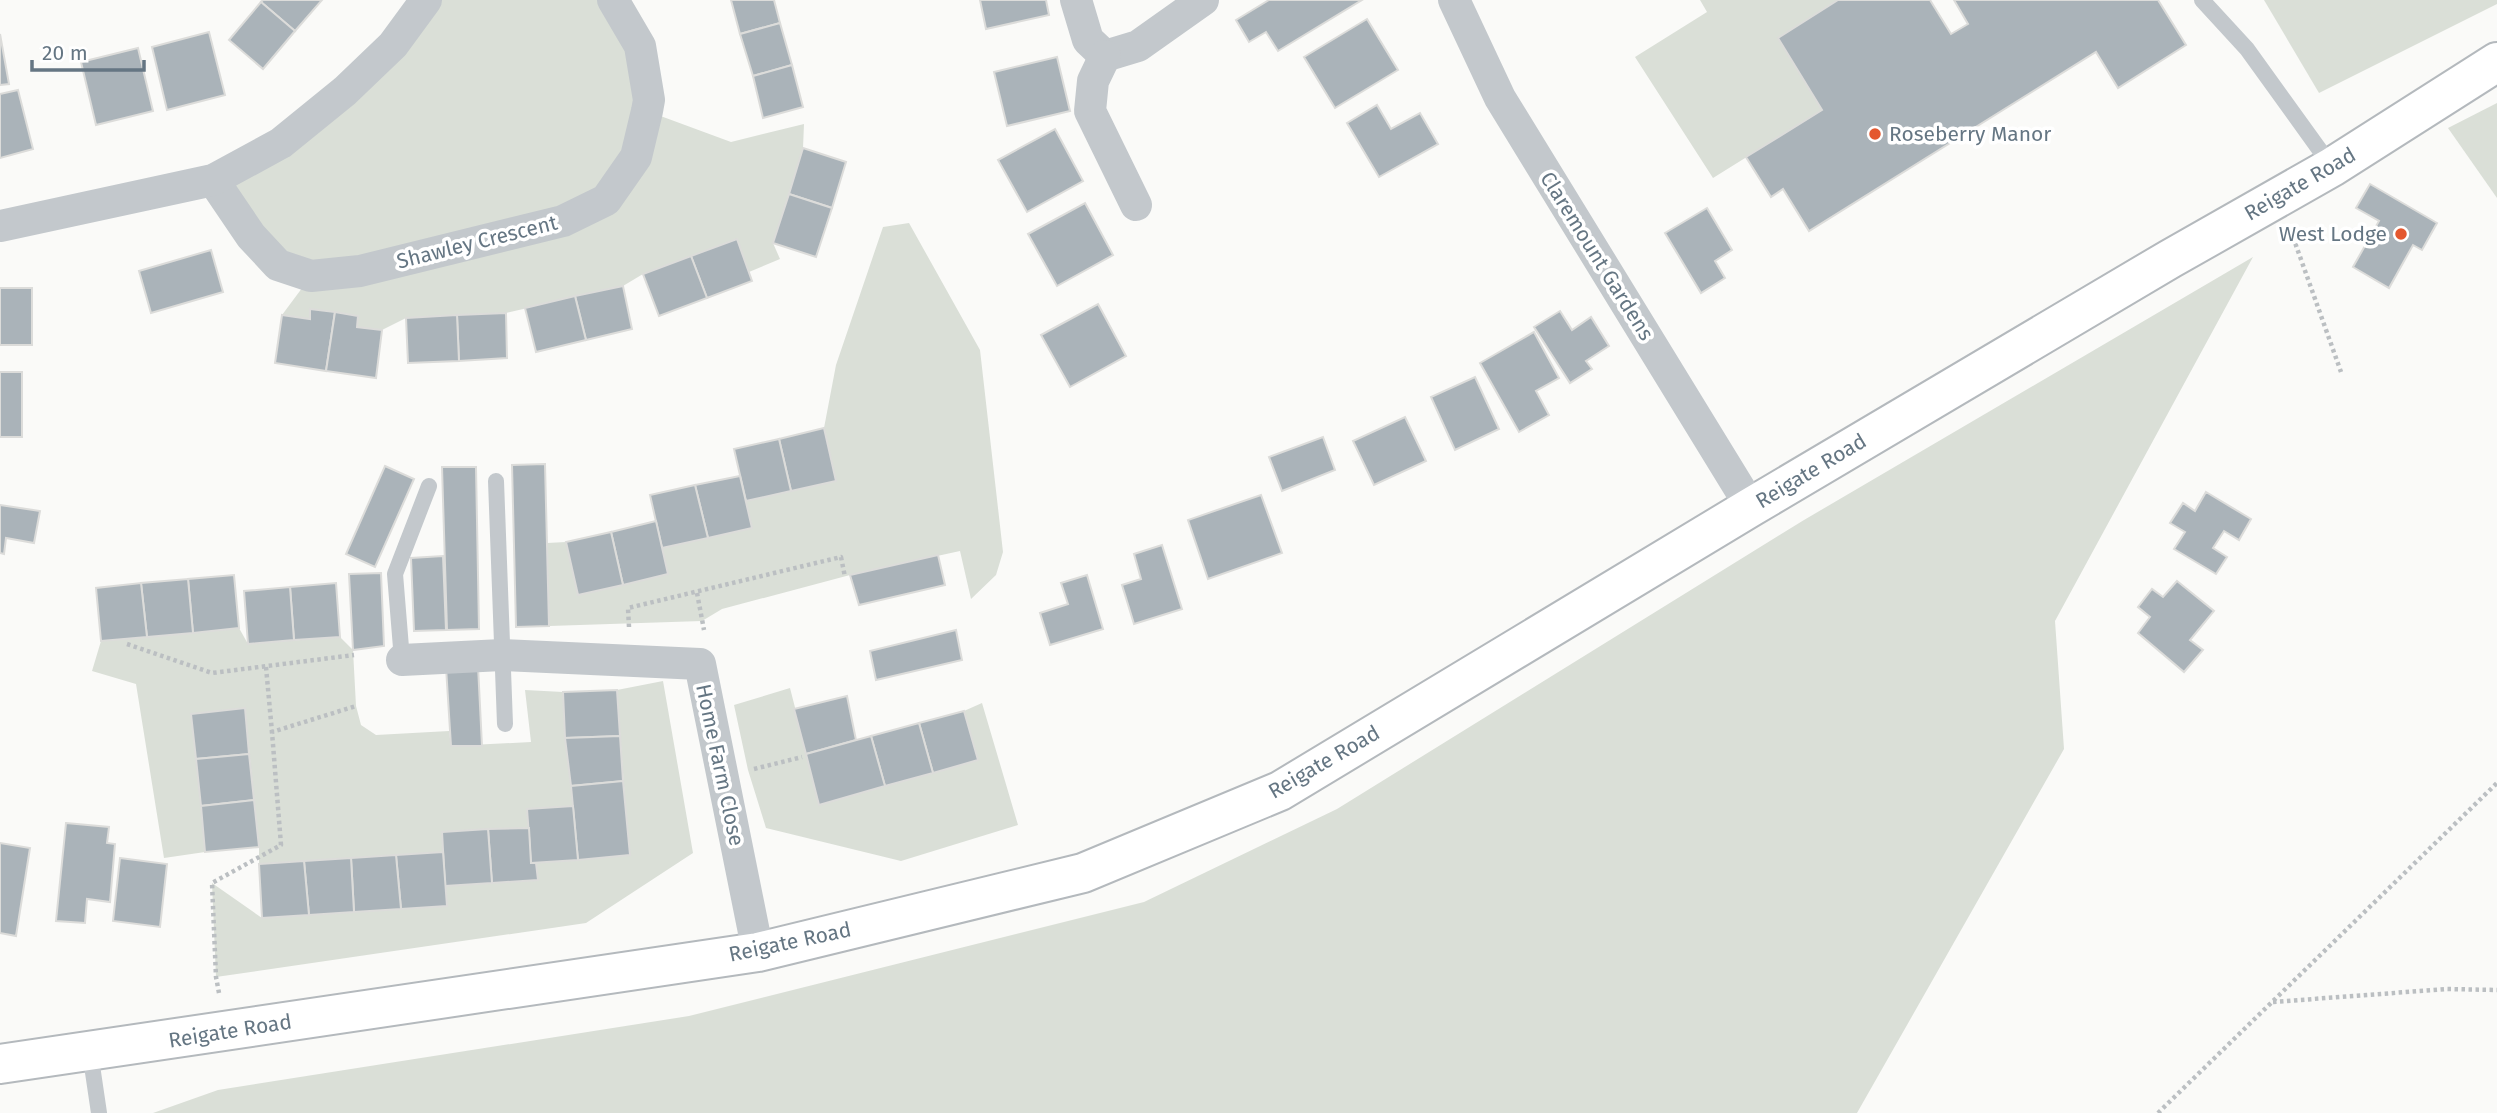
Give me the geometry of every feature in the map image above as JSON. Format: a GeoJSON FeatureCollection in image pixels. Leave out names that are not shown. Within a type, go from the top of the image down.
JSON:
{"type":"FeatureCollection","features":[{"type":"Feature","properties":{"kind":"highway","name":"Reigate Road"},"geometry":{"type":"LineString","coordinates":[[0,1064],[758,952],[1083,873],[1280,791],[1751,507],[2158,266],[2332,167],[2497,62]]}},
{"type":"Feature","properties":{"kind":"street"},"geometry":{"type":"LineString","coordinates":[[0,226],[213,180],[281,143],[345,90],[393,45],[426,0]]}},
{"type":"Feature","properties":{"kind":"street","name":"Shawley Crescent"},"geometry":{"type":"LineString","coordinates":[[213,180],[251,236],[278,265],[311,276],[360,271],[563,221],[606,200],[636,157],[649,100],[640,46],[613,0]]}},
{"type":"Feature","properties":{"kind":"street"},"geometry":{"type":"LineString","coordinates":[[1076,0],[1088,40],[1105,56]]}},
{"type":"Feature","properties":{"kind":"street"},"geometry":{"type":"LineString","coordinates":[[1136,205],[1090,111],[1093,80],[1105,56],[1138,46],[1203,0]]}},
{"type":"Feature","properties":{"kind":"street","name":"Claremount Gardens"},"geometry":{"type":"LineString","coordinates":[[1454,0],[1500,98],[1751,507]]}},
{"type":"Feature","properties":{"kind":"street","name":"Home Farm Close"},"geometry":{"type":"LineString","coordinates":[[402,660],[502,655],[699,664],[758,952]]}},
{"type":"Feature","properties":{"kind":"lane"},"geometry":{"type":"LineString","coordinates":[[2202,0],[2247,50],[2332,167]]}},
{"type":"Feature","properties":{"kind":"lane"},"geometry":{"type":"LineString","coordinates":[[496,481],[505,724]]}},
{"type":"Feature","properties":{"kind":"lane"},"geometry":{"type":"LineString","coordinates":[[402,660],[395,574],[429,486]]}},
{"type":"Feature","properties":{"kind":"lane"},"geometry":{"type":"LineString","coordinates":[[89,1052],[100,1113]]}},
{"type":"Feature","properties":{"kind":"path"},"geometry":{"type":"LineString","coordinates":[[2293,237],[2341,372]]}},
{"type":"Feature","properties":{"kind":"path"},"geometry":{"type":"LineString","coordinates":[[630,661],[628,608],[841,557],[845,577]]}},
{"type":"Feature","properties":{"kind":"path"},"geometry":{"type":"LineString","coordinates":[[697,593],[702,621]]}},
{"type":"Feature","properties":{"kind":"path"},"geometry":{"type":"LineString","coordinates":[[127,644],[212,673],[354,656]]}},
{"type":"Feature","properties":{"kind":"path"},"geometry":{"type":"LineString","coordinates":[[226,1032],[216,977],[212,883],[281,845],[266,666]]}},
{"type":"Feature","properties":{"kind":"path"},"geometry":{"type":"LineString","coordinates":[[272,732],[356,706]]}},
{"type":"Feature","properties":{"kind":"path"},"geometry":{"type":"LineString","coordinates":[[748,770],[802,757]]}},
{"type":"Feature","properties":{"kind":"path"},"geometry":{"type":"LineString","coordinates":[[2158,1113],[2497,783]]}},
{"type":"Feature","properties":{"kind":"path"},"geometry":{"type":"LineString","coordinates":[[2272,1002],[2447,989],[2497,990]]}},
{"type":"Feature","properties":{"kind":"shaded area"},"geometry":{"type":"Polygon","coordinates":[[[426,0],[613,0],[647,111],[731,142],[804,124],[803,148],[773,243],[780,259],[749,272],[736,239],[643,274],[623,286],[506,313],[406,318],[382,330],[357,327],[358,316],[311,309],[310,319],[282,315],[311,276],[213,180],[281,143],[426,0]]]}},
{"type":"Feature","properties":{"kind":"shaded area"},"geometry":{"type":"Polygon","coordinates":[[[1700,0],[1838,0],[1778,38],[1822,110],[1713,178],[1635,57],[1707,12],[1700,0]]]}},
{"type":"Feature","properties":{"kind":"shaded area"},"geometry":{"type":"Polygon","coordinates":[[[2264,0],[2497,0],[2497,4],[2319,93],[2264,0]]]}},
{"type":"Feature","properties":{"kind":"shaded area"},"geometry":{"type":"Polygon","coordinates":[[[2497,103],[2497,198],[2448,128],[2497,103]]]}},
{"type":"Feature","properties":{"kind":"shaded area"},"geometry":{"type":"Polygon","coordinates":[[[909,223],[980,350],[1003,552],[996,575],[971,599],[960,551],[850,575],[722,609],[702,621],[549,626],[547,543],[566,542],[578,595],[668,574],[662,548],[752,528],[746,501],[836,481],[824,428],[836,365],[883,227],[909,223]]]}},
{"type":"Feature","properties":{"kind":"shaded area"},"geometry":{"type":"Polygon","coordinates":[[[2253,257],[2055,621],[2064,749],[1857,1113],[153,1113],[218,1090],[689,1016],[1144,902],[1337,809],[1804,520],[2253,257]]]}},
{"type":"Feature","properties":{"kind":"shaded area"},"geometry":{"type":"Polygon","coordinates":[[[239,628],[248,644],[340,637],[353,650],[356,706],[361,725],[376,735],[449,731],[451,746],[531,742],[525,690],[563,692],[573,806],[529,828],[442,832],[443,852],[259,864],[245,709],[192,714],[205,852],[164,858],[136,684],[92,671],[101,641],[239,628]]]}},
{"type":"Feature","properties":{"kind":"shaded area"},"geometry":{"type":"Polygon","coordinates":[[[663,681],[693,853],[586,923],[216,977],[212,883],[262,918],[446,906],[445,886],[538,880],[536,863],[629,855],[617,690],[663,681]]]}},
{"type":"Feature","properties":{"kind":"shaded area"},"geometry":{"type":"Polygon","coordinates":[[[790,688],[820,805],[978,760],[964,711],[982,703],[1018,825],[901,861],[766,828],[748,770],[734,705],[790,688]]]}},
{"type":"Feature","properties":{"kind":"building"},"geometry":{"type":"Polygon","coordinates":[[[322,0],[295,31],[261,2],[322,0]]]}},
{"type":"Feature","properties":{"kind":"building"},"geometry":{"type":"Polygon","coordinates":[[[731,0],[774,0],[780,23],[740,34],[731,0]]]}},
{"type":"Feature","properties":{"kind":"building"},"geometry":{"type":"Polygon","coordinates":[[[980,0],[1046,0],[1049,15],[986,29],[980,0]]]}},
{"type":"Feature","properties":{"kind":"building"},"geometry":{"type":"Polygon","coordinates":[[[1269,0],[1362,0],[1278,51],[1266,32],[1249,42],[1236,20],[1269,0]]]}},
{"type":"Feature","properties":{"kind":"building","name":"Roseberry Manor"},"geometry":{"type":"Polygon","coordinates":[[[1838,0],[1930,0],[1951,34],[1968,24],[1954,0],[2158,0],[2186,45],[2118,88],[2096,52],[1809,231],[1783,189],[1771,197],[1746,157],[1822,110],[1778,38],[1838,0]]]}},
{"type":"Feature","properties":{"kind":"building"},"geometry":{"type":"Polygon","coordinates":[[[261,2],[295,31],[263,69],[229,40],[261,2]]]}},
{"type":"Feature","properties":{"kind":"building"},"geometry":{"type":"Polygon","coordinates":[[[1367,19],[1398,70],[1335,108],[1304,57],[1367,19]]]}},
{"type":"Feature","properties":{"kind":"building"},"geometry":{"type":"Polygon","coordinates":[[[780,23],[792,65],[753,76],[740,34],[780,23]]]}},
{"type":"Feature","properties":{"kind":"building"},"geometry":{"type":"Polygon","coordinates":[[[209,32],[225,95],[167,110],[152,47],[209,32]]]}},
{"type":"Feature","properties":{"kind":"building"},"geometry":{"type":"Polygon","coordinates":[[[0,34],[9,84],[0,85],[0,34]]]}},
{"type":"Feature","properties":{"kind":"building"},"geometry":{"type":"Polygon","coordinates":[[[138,48],[153,111],[96,125],[81,62],[138,48]]]}},
{"type":"Feature","properties":{"kind":"building"},"geometry":{"type":"Polygon","coordinates":[[[1057,57],[1070,111],[1007,126],[994,72],[1057,57]]]}},
{"type":"Feature","properties":{"kind":"building"},"geometry":{"type":"Polygon","coordinates":[[[792,65],[803,107],[763,118],[753,76],[792,65]]]}},
{"type":"Feature","properties":{"kind":"building"},"geometry":{"type":"Polygon","coordinates":[[[18,90],[33,149],[0,158],[0,94],[18,90]]]}},
{"type":"Feature","properties":{"kind":"building"},"geometry":{"type":"Polygon","coordinates":[[[1377,105],[1391,129],[1420,113],[1438,144],[1379,177],[1347,123],[1377,105]]]}},
{"type":"Feature","properties":{"kind":"building"},"geometry":{"type":"Polygon","coordinates":[[[1055,129],[1083,181],[1027,212],[998,160],[1055,129]]]}},
{"type":"Feature","properties":{"kind":"building"},"geometry":{"type":"Polygon","coordinates":[[[803,148],[846,162],[832,208],[789,194],[803,148]]]}},
{"type":"Feature","properties":{"kind":"building","name":"West Lodge"},"geometry":{"type":"Polygon","coordinates":[[[2370,184],[2437,223],[2422,250],[2413,245],[2389,288],[2353,267],[2379,221],[2356,208],[2370,184]]]}},
{"type":"Feature","properties":{"kind":"building"},"geometry":{"type":"Polygon","coordinates":[[[789,194],[832,208],[816,257],[773,243],[789,194]]]}},
{"type":"Feature","properties":{"kind":"building"},"geometry":{"type":"Polygon","coordinates":[[[1085,203],[1113,255],[1057,286],[1028,234],[1085,203]]]}},
{"type":"Feature","properties":{"kind":"building"},"geometry":{"type":"Polygon","coordinates":[[[1707,208],[1732,250],[1715,261],[1725,278],[1701,293],[1665,233],[1707,208]]]}},
{"type":"Feature","properties":{"kind":"building"},"geometry":{"type":"Polygon","coordinates":[[[737,239],[752,281],[707,298],[691,256],[737,239]]]}},
{"type":"Feature","properties":{"kind":"building"},"geometry":{"type":"Polygon","coordinates":[[[211,250],[223,292],[151,313],[139,271],[211,250]]]}},
{"type":"Feature","properties":{"kind":"building"},"geometry":{"type":"Polygon","coordinates":[[[691,256],[707,298],[659,316],[643,274],[691,256]]]}},
{"type":"Feature","properties":{"kind":"building"},"geometry":{"type":"Polygon","coordinates":[[[623,286],[632,329],[586,340],[575,296],[623,286]]]}},
{"type":"Feature","properties":{"kind":"building"},"geometry":{"type":"Polygon","coordinates":[[[0,288],[32,288],[32,345],[0,345],[0,288]]]}},
{"type":"Feature","properties":{"kind":"building"},"geometry":{"type":"Polygon","coordinates":[[[575,296],[586,340],[536,352],[525,308],[575,296]]]}},
{"type":"Feature","properties":{"kind":"building"},"geometry":{"type":"Polygon","coordinates":[[[1098,304],[1126,356],[1070,387],[1041,335],[1098,304]]]}},
{"type":"Feature","properties":{"kind":"building"},"geometry":{"type":"Polygon","coordinates":[[[310,309],[335,312],[326,371],[275,363],[282,315],[310,319],[310,309]]]}},
{"type":"Feature","properties":{"kind":"building"},"geometry":{"type":"Polygon","coordinates":[[[1560,311],[1572,330],[1591,317],[1609,346],[1586,361],[1592,369],[1570,383],[1534,327],[1560,311]]]}},
{"type":"Feature","properties":{"kind":"building"},"geometry":{"type":"Polygon","coordinates":[[[335,312],[358,316],[357,327],[382,330],[376,378],[326,371],[335,312]]]}},
{"type":"Feature","properties":{"kind":"building"},"geometry":{"type":"Polygon","coordinates":[[[506,313],[507,358],[459,361],[457,315],[506,313]]]}},
{"type":"Feature","properties":{"kind":"building"},"geometry":{"type":"Polygon","coordinates":[[[457,315],[459,361],[408,363],[406,318],[457,315]]]}},
{"type":"Feature","properties":{"kind":"building"},"geometry":{"type":"Polygon","coordinates":[[[1534,332],[1559,378],[1536,391],[1549,415],[1519,432],[1480,363],[1534,332]]]}},
{"type":"Feature","properties":{"kind":"building"},"geometry":{"type":"Polygon","coordinates":[[[0,372],[22,372],[22,437],[0,437],[0,372]]]}},
{"type":"Feature","properties":{"kind":"building"},"geometry":{"type":"Polygon","coordinates":[[[1475,377],[1499,429],[1455,450],[1431,397],[1475,377]]]}},
{"type":"Feature","properties":{"kind":"building"},"geometry":{"type":"Polygon","coordinates":[[[1405,417],[1426,461],[1374,485],[1353,441],[1405,417]]]}},
{"type":"Feature","properties":{"kind":"building"},"geometry":{"type":"Polygon","coordinates":[[[824,428],[836,481],[791,491],[779,439],[824,428]]]}},
{"type":"Feature","properties":{"kind":"building"},"geometry":{"type":"Polygon","coordinates":[[[1323,437],[1335,470],[1282,491],[1269,457],[1323,437]]]}},
{"type":"Feature","properties":{"kind":"building"},"geometry":{"type":"Polygon","coordinates":[[[779,439],[791,491],[746,501],[734,449],[779,439]]]}},
{"type":"Feature","properties":{"kind":"building"},"geometry":{"type":"Polygon","coordinates":[[[545,464],[549,626],[516,627],[512,465],[545,464]]]}},
{"type":"Feature","properties":{"kind":"building"},"geometry":{"type":"Polygon","coordinates":[[[385,466],[414,479],[375,567],[346,554],[385,466]]]}},
{"type":"Feature","properties":{"kind":"building"},"geometry":{"type":"Polygon","coordinates":[[[442,467],[476,467],[479,629],[447,630],[442,467]]]}},
{"type":"Feature","properties":{"kind":"building"},"geometry":{"type":"Polygon","coordinates":[[[740,476],[752,528],[708,538],[695,485],[740,476]]]}},
{"type":"Feature","properties":{"kind":"building"},"geometry":{"type":"Polygon","coordinates":[[[695,485],[708,538],[662,548],[650,495],[695,485]]]}},
{"type":"Feature","properties":{"kind":"building"},"geometry":{"type":"Polygon","coordinates":[[[2206,492],[2251,519],[2239,540],[2224,531],[2213,548],[2227,557],[2216,574],[2174,549],[2185,532],[2170,523],[2183,503],[2195,511],[2206,492]]]}},
{"type":"Feature","properties":{"kind":"building"},"geometry":{"type":"Polygon","coordinates":[[[1261,495],[1282,553],[1208,579],[1188,520],[1261,495]]]}},
{"type":"Feature","properties":{"kind":"building"},"geometry":{"type":"Polygon","coordinates":[[[0,505],[40,511],[34,543],[6,538],[4,554],[0,553],[0,505]]]}},
{"type":"Feature","properties":{"kind":"building"},"geometry":{"type":"Polygon","coordinates":[[[656,521],[668,574],[623,585],[611,532],[656,521]]]}},
{"type":"Feature","properties":{"kind":"building"},"geometry":{"type":"Polygon","coordinates":[[[611,532],[623,585],[578,595],[566,542],[611,532]]]}},
{"type":"Feature","properties":{"kind":"building"},"geometry":{"type":"Polygon","coordinates":[[[1162,545],[1182,609],[1134,624],[1122,585],[1141,579],[1134,554],[1162,545]]]}},
{"type":"Feature","properties":{"kind":"building"},"geometry":{"type":"Polygon","coordinates":[[[938,555],[945,585],[859,605],[850,575],[938,555]]]}},
{"type":"Feature","properties":{"kind":"building"},"geometry":{"type":"Polygon","coordinates":[[[443,556],[446,630],[414,631],[411,558],[443,556]]]}},
{"type":"Feature","properties":{"kind":"building"},"geometry":{"type":"Polygon","coordinates":[[[381,573],[384,646],[353,650],[349,574],[381,573]]]}},
{"type":"Feature","properties":{"kind":"building"},"geometry":{"type":"Polygon","coordinates":[[[234,575],[239,628],[193,633],[188,579],[234,575]]]}},
{"type":"Feature","properties":{"kind":"building"},"geometry":{"type":"Polygon","coordinates":[[[1087,575],[1103,629],[1050,645],[1040,613],[1068,604],[1061,583],[1087,575]]]}},
{"type":"Feature","properties":{"kind":"building"},"geometry":{"type":"Polygon","coordinates":[[[188,579],[193,633],[147,637],[141,583],[188,579]]]}},
{"type":"Feature","properties":{"kind":"building"},"geometry":{"type":"Polygon","coordinates":[[[2177,581],[2214,611],[2190,640],[2203,650],[2184,672],[2138,633],[2150,617],[2138,607],[2152,589],[2163,597],[2177,581]]]}},
{"type":"Feature","properties":{"kind":"building"},"geometry":{"type":"Polygon","coordinates":[[[141,583],[147,637],[101,641],[96,588],[141,583]]]}},
{"type":"Feature","properties":{"kind":"building"},"geometry":{"type":"Polygon","coordinates":[[[336,583],[340,637],[294,640],[290,587],[336,583]]]}},
{"type":"Feature","properties":{"kind":"building"},"geometry":{"type":"Polygon","coordinates":[[[290,587],[294,640],[248,644],[244,591],[290,587]]]}},
{"type":"Feature","properties":{"kind":"building"},"geometry":{"type":"Polygon","coordinates":[[[956,630],[962,660],[876,680],[870,651],[956,630]]]}},
{"type":"Feature","properties":{"kind":"building"},"geometry":{"type":"Polygon","coordinates":[[[478,666],[482,746],[451,746],[446,667],[478,666]]]}},
{"type":"Feature","properties":{"kind":"building"},"geometry":{"type":"Polygon","coordinates":[[[617,690],[620,736],[565,738],[563,692],[617,690]]]}},
{"type":"Feature","properties":{"kind":"building"},"geometry":{"type":"Polygon","coordinates":[[[847,696],[856,740],[806,754],[794,709],[847,696]]]}},
{"type":"Feature","properties":{"kind":"building"},"geometry":{"type":"Polygon","coordinates":[[[245,708],[249,754],[196,759],[191,714],[245,708]]]}},
{"type":"Feature","properties":{"kind":"building"},"geometry":{"type":"Polygon","coordinates":[[[964,711],[978,760],[933,773],[919,723],[964,711]]]}},
{"type":"Feature","properties":{"kind":"building"},"geometry":{"type":"Polygon","coordinates":[[[919,723],[933,773],[885,786],[871,736],[919,723]]]}},
{"type":"Feature","properties":{"kind":"building"},"geometry":{"type":"Polygon","coordinates":[[[620,736],[623,781],[571,786],[565,738],[620,736]]]}},
{"type":"Feature","properties":{"kind":"building"},"geometry":{"type":"Polygon","coordinates":[[[871,736],[885,786],[819,805],[806,754],[871,736]]]}},
{"type":"Feature","properties":{"kind":"building"},"geometry":{"type":"Polygon","coordinates":[[[249,754],[254,800],[201,806],[196,759],[249,754]]]}},
{"type":"Feature","properties":{"kind":"building"},"geometry":{"type":"Polygon","coordinates":[[[623,781],[630,855],[578,860],[571,786],[623,781]]]}},
{"type":"Feature","properties":{"kind":"building"},"geometry":{"type":"Polygon","coordinates":[[[254,800],[259,847],[205,852],[201,806],[254,800]]]}},
{"type":"Feature","properties":{"kind":"building"},"geometry":{"type":"Polygon","coordinates":[[[573,806],[578,860],[531,863],[527,809],[573,806]]]}},
{"type":"Feature","properties":{"kind":"building"},"geometry":{"type":"Polygon","coordinates":[[[66,823],[109,827],[107,843],[115,844],[110,902],[87,899],[85,923],[56,921],[66,823]]]}},
{"type":"Feature","properties":{"kind":"building"},"geometry":{"type":"Polygon","coordinates":[[[529,828],[531,863],[536,863],[538,880],[492,883],[488,829],[529,828]]]}},
{"type":"Feature","properties":{"kind":"building"},"geometry":{"type":"Polygon","coordinates":[[[488,829],[492,883],[445,886],[442,832],[488,829]]]}},
{"type":"Feature","properties":{"kind":"building"},"geometry":{"type":"Polygon","coordinates":[[[0,843],[30,848],[16,936],[0,933],[0,843]]]}},
{"type":"Feature","properties":{"kind":"building"},"geometry":{"type":"Polygon","coordinates":[[[443,852],[447,906],[401,909],[396,855],[443,852]]]}},
{"type":"Feature","properties":{"kind":"building"},"geometry":{"type":"Polygon","coordinates":[[[396,855],[401,909],[354,912],[351,858],[396,855]]]}},
{"type":"Feature","properties":{"kind":"building"},"geometry":{"type":"Polygon","coordinates":[[[120,858],[167,864],[160,927],[113,921],[120,858]]]}},
{"type":"Feature","properties":{"kind":"building"},"geometry":{"type":"Polygon","coordinates":[[[351,858],[354,912],[309,915],[304,861],[351,858]]]}},
{"type":"Feature","properties":{"kind":"building"},"geometry":{"type":"Polygon","coordinates":[[[304,861],[309,915],[262,918],[259,864],[304,861]]]}},
{"type":"Feature","properties":{"kind":"place","name":"Roseberry Manor"},"geometry":{"type":"Point","coordinates":[1875,134]}},
{"type":"Feature","properties":{"kind":"place","name":"West Lodge"},"geometry":{"type":"Point","coordinates":[2401,234]}}]}
